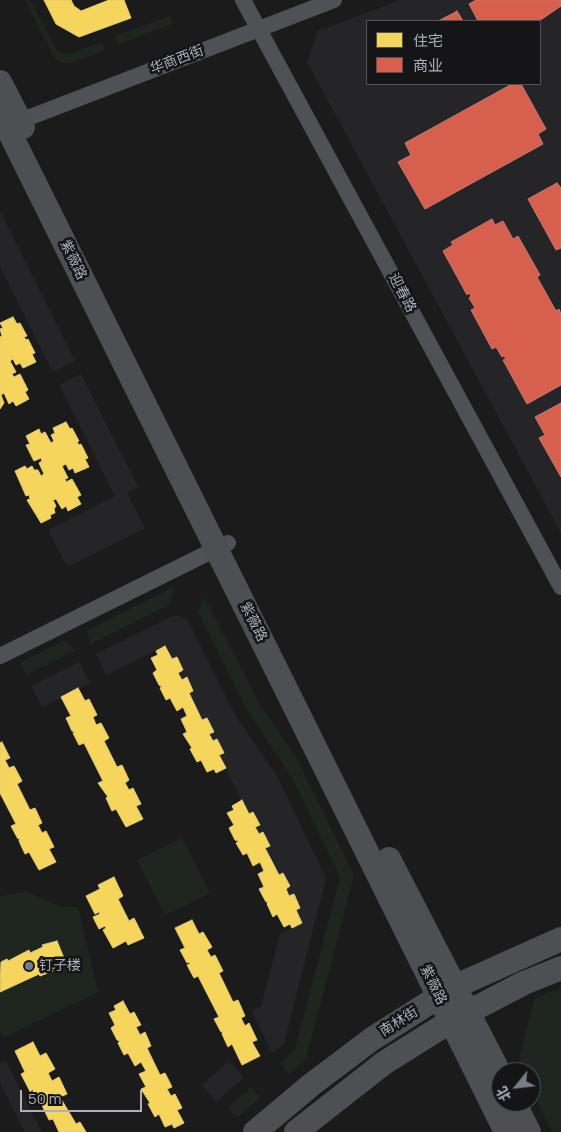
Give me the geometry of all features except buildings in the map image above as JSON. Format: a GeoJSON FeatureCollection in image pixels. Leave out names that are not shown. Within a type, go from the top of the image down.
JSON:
{"type":"FeatureCollection","features":[{"type":"Feature","properties":{"kind":"main road","name":"紫薇路"},"geometry":{"type":"LineString","coordinates":[[0,82],[10,117],[222,546],[447,992],[460,1016],[491,1062]]}},
{"type":"Feature","properties":{"kind":"main road","name":"南林街"},"geometry":{"type":"LineString","coordinates":[[255,1132],[311,1085],[372,1039],[447,992],[561,938]]}},
{"type":"Feature","properties":{"kind":"main road","name":"南林街"},"geometry":{"type":"LineString","coordinates":[[296,1132],[384,1063],[460,1016],[561,968]]}},
{"type":"Feature","properties":{"kind":"main road","name":"紫薇路"},"geometry":{"type":"LineString","coordinates":[[460,1016],[506,1132]]}},
{"type":"Feature","properties":{"kind":"main road"},"geometry":{"type":"LineString","coordinates":[[519,1112],[529,1132]]}},
{"type":"Feature","properties":{"kind":"street","name":"迎春路"},"geometry":{"type":"LineString","coordinates":[[243,0],[561,587]]}},
{"type":"Feature","properties":{"kind":"street","name":"华商西街"},"geometry":{"type":"LineString","coordinates":[[10,117],[334,0]]}},
{"type":"Feature","properties":{"kind":"street"},"geometry":{"type":"LineString","coordinates":[[0,656],[222,546]]}},
{"type":"Feature","properties":{"kind":"shaded area"},"geometry":{"type":"Polygon","coordinates":[[[25,0],[30,0],[57,50],[64,54],[72,53],[102,42],[105,50],[70,63],[61,63],[54,57],[25,0]]]}},
{"type":"Feature","properties":{"kind":"shaded area"},"geometry":{"type":"Polygon","coordinates":[[[400,0],[561,0],[561,533],[307,62],[318,31],[400,0]]]}},
{"type":"Feature","properties":{"kind":"shaded area"},"geometry":{"type":"Polygon","coordinates":[[[170,16],[173,24],[118,44],[115,36],[170,16]]]}},
{"type":"Feature","properties":{"kind":"shaded area"},"geometry":{"type":"Polygon","coordinates":[[[0,211],[75,361],[53,372],[0,266],[0,211]]]}},
{"type":"Feature","properties":{"kind":"shaded area"},"geometry":{"type":"Polygon","coordinates":[[[81,374],[138,487],[127,493],[145,528],[67,567],[48,530],[115,496],[59,385],[81,374]]]}},
{"type":"Feature","properties":{"kind":"shaded area"},"geometry":{"type":"Polygon","coordinates":[[[175,586],[169,605],[91,644],[87,630],[175,586]]]}},
{"type":"Feature","properties":{"kind":"shaded area"},"geometry":{"type":"Polygon","coordinates":[[[204,596],[259,703],[296,757],[354,875],[306,1059],[289,1074],[280,1063],[295,1050],[340,877],[292,778],[246,708],[198,612],[204,596]]]}},
{"type":"Feature","properties":{"kind":"shaded area"},"geometry":{"type":"Polygon","coordinates":[[[175,615],[187,619],[235,715],[276,774],[326,878],[284,1044],[272,1053],[252,1011],[261,1006],[280,934],[302,922],[165,646],[106,675],[96,654],[175,615]]]}},
{"type":"Feature","properties":{"kind":"shaded area"},"geometry":{"type":"Polygon","coordinates":[[[66,640],[75,651],[26,675],[20,663],[66,640]]]}},
{"type":"Feature","properties":{"kind":"shaded area"},"geometry":{"type":"Polygon","coordinates":[[[79,662],[90,683],[42,707],[31,686],[79,662]]]}},
{"type":"Feature","properties":{"kind":"shaded area"},"geometry":{"type":"Polygon","coordinates":[[[182,838],[210,893],[165,915],[137,860],[182,838]]]}},
{"type":"Feature","properties":{"kind":"shaded area"},"geometry":{"type":"Polygon","coordinates":[[[27,892],[62,907],[78,907],[98,992],[3,1038],[0,1032],[0,896],[27,892]]]}},
{"type":"Feature","properties":{"kind":"shaded area"},"geometry":{"type":"Polygon","coordinates":[[[561,988],[561,1132],[552,1132],[541,1110],[541,1062],[518,1062],[534,999],[561,988]]]}},
{"type":"Feature","properties":{"kind":"shaded area"},"geometry":{"type":"Polygon","coordinates":[[[6,1061],[42,1132],[25,1132],[0,1082],[0,1064],[6,1061]]]}},
{"type":"Feature","properties":{"kind":"shaded area"},"geometry":{"type":"Polygon","coordinates":[[[229,1061],[244,1078],[216,1102],[202,1085],[229,1061]]]}},
{"type":"Feature","properties":{"kind":"shaded area"},"geometry":{"type":"Polygon","coordinates":[[[252,1087],[261,1098],[237,1117],[228,1107],[252,1087]]]}},
{"type":"Feature","properties":{"kind":"place","name":"钉子楼"},"geometry":{"type":"Point","coordinates":[29,966]}}]}
